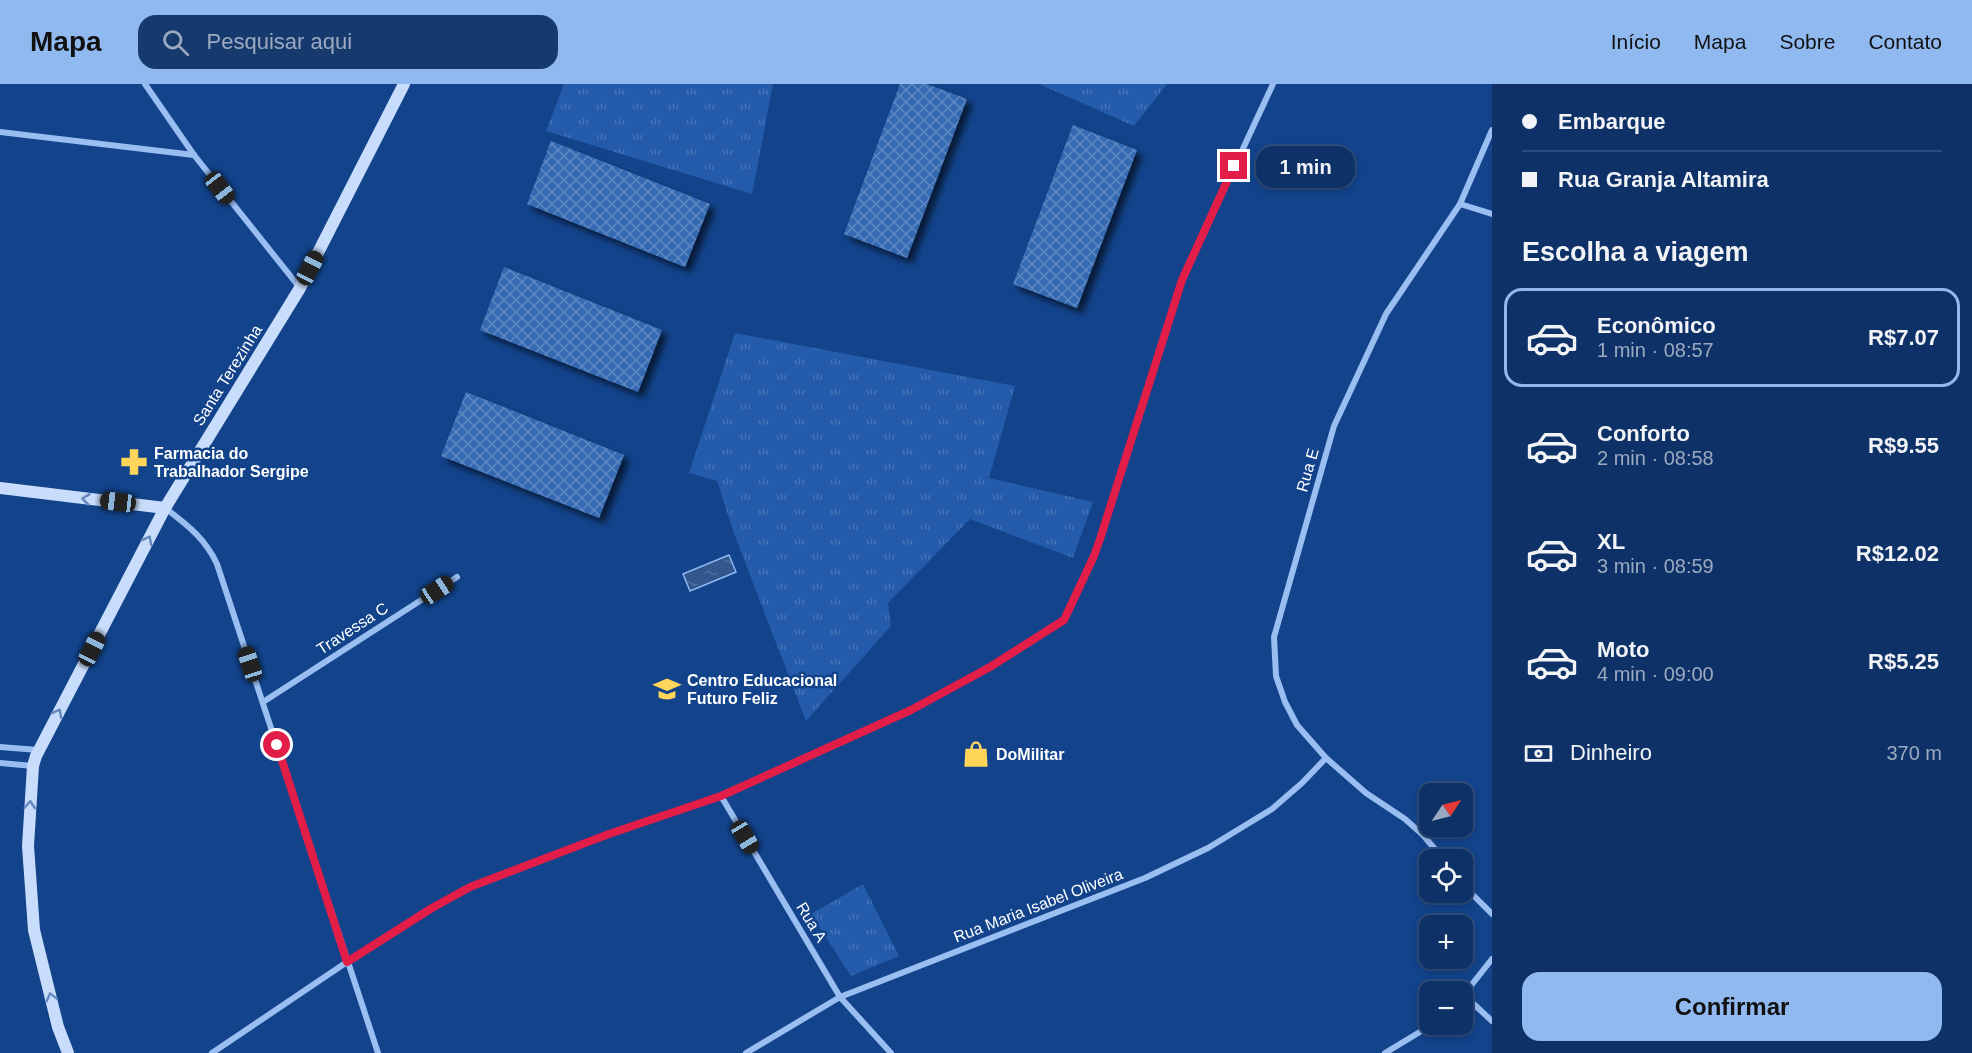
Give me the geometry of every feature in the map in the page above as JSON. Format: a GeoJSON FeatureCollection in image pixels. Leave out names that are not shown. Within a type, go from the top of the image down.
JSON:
{"type":"FeatureCollection","features":[{"type":"Feature","properties":{"kind":"main road","name":"Santa Terezinha"},"geometry":{"type":"LineString","coordinates":[[68,1053],[58,1027],[34,930],[28,846],[33,766],[39,750],[165,508],[300,288],[404,84]]}},
{"type":"Feature","properties":{"kind":"main road"},"geometry":{"type":"LineString","coordinates":[[0,488],[165,508]]}},
{"type":"Feature","properties":{"kind":"street"},"geometry":{"type":"LineString","coordinates":[[145,84],[194,155],[300,288]]}},
{"type":"Feature","properties":{"kind":"street"},"geometry":{"type":"LineString","coordinates":[[212,1053],[347,962],[432,908],[470,887],[609,834],[721,796],[911,710],[990,667],[1064,620],[1100,539],[1182,280],[1273,84]]}},
{"type":"Feature","properties":{"kind":"street","name":"Rua E"},"geometry":{"type":"LineString","coordinates":[[1435,849],[1405,819],[1366,793],[1326,758],[1298,725],[1285,702],[1276,676],[1274,637],[1334,426],[1386,314],[1460,204],[1492,130]]}},
{"type":"Feature","properties":{"kind":"street"},"geometry":{"type":"LineString","coordinates":[[0,132],[194,155]]}},
{"type":"Feature","properties":{"kind":"street"},"geometry":{"type":"LineString","coordinates":[[1460,204],[1492,214]]}},
{"type":"Feature","properties":{"kind":"street"},"geometry":{"type":"LineString","coordinates":[[165,508],[195,530],[212,552],[378,1053]]}},
{"type":"Feature","properties":{"kind":"street","name":"Travessa C"},"geometry":{"type":"LineString","coordinates":[[263,702],[457,577]]}},
{"type":"Feature","properties":{"kind":"street"},"geometry":{"type":"LineString","coordinates":[[0,747],[39,750]]}},
{"type":"Feature","properties":{"kind":"street","name":"Rua Maria Isabel Oliveira"},"geometry":{"type":"LineString","coordinates":[[746,1053],[840,997],[1144,878],[1208,848],[1272,809],[1326,758]]}},
{"type":"Feature","properties":{"kind":"street"},"geometry":{"type":"LineString","coordinates":[[0,764],[33,766]]}},
{"type":"Feature","properties":{"kind":"street","name":"Rua A"},"geometry":{"type":"LineString","coordinates":[[721,796],[840,997],[891,1053]]}},
{"type":"Feature","properties":{"kind":"street"},"geometry":{"type":"LineString","coordinates":[[1473,895],[1492,914]]}},
{"type":"Feature","properties":{"kind":"street"},"geometry":{"type":"LineString","coordinates":[[1473,983],[1492,959]]}},
{"type":"Feature","properties":{"kind":"street"},"geometry":{"type":"LineString","coordinates":[[1473,1004],[1492,1020]]}},
{"type":"Feature","properties":{"kind":"street"},"geometry":{"type":"LineString","coordinates":[[1385,1053],[1419,1032]]}},
{"type":"Feature","properties":{"kind":"green space"},"geometry":{"type":"Polygon","coordinates":[[[564,84],[773,84],[752,194],[546,131],[564,84]]]}},
{"type":"Feature","properties":{"kind":"green space"},"geometry":{"type":"Polygon","coordinates":[[[1039,84],[1167,84],[1134,126],[1039,84]]]}},
{"type":"Feature","properties":{"kind":"green space"},"geometry":{"type":"Polygon","coordinates":[[[735,333],[1015,386],[989,478],[1093,502],[1073,558],[970,519],[888,603],[891,626],[806,721],[735,536],[717,481],[689,473],[735,333]]]}},
{"type":"Feature","properties":{"kind":"green space"},"geometry":{"type":"Polygon","coordinates":[[[863,884],[899,956],[851,976],[811,914],[863,884]]]}},
{"type":"Feature","properties":{"kind":"water"},"geometry":{"type":"Polygon","coordinates":[[[729,555],[736,572],[690,591],[683,574],[729,555]]]}},
{"type":"Feature","properties":{"kind":"building"},"geometry":{"type":"Polygon","coordinates":[[[900,84],[927,84],[967,99],[907,258],[844,234],[900,84]]]}},
{"type":"Feature","properties":{"kind":"building"},"geometry":{"type":"Polygon","coordinates":[[[1073,125],[1137,150],[1077,308],[1013,284],[1073,125]]]}},
{"type":"Feature","properties":{"kind":"building"},"geometry":{"type":"Polygon","coordinates":[[[551,141],[710,204],[685,267],[527,204],[551,141]]]}},
{"type":"Feature","properties":{"kind":"building"},"geometry":{"type":"Polygon","coordinates":[[[504,267],[662,330],[638,392],[480,330],[504,267]]]}},
{"type":"Feature","properties":{"kind":"building"},"geometry":{"type":"Polygon","coordinates":[[[466,392],[624,455],[599,518],[441,456],[466,392]]]}},
{"type":"Feature","properties":{"kind":"place","name":"Farmacia do Trabalhador Sergipe"},"geometry":{"type":"Point","coordinates":[134,462]}},
{"type":"Feature","properties":{"kind":"place","name":"Centro Educacional Futuro Feliz"},"geometry":{"type":"Point","coordinates":[667,689]}},
{"type":"Feature","properties":{"kind":"place","name":"DoMilitar"},"geometry":{"type":"Point","coordinates":[976,754]}},
{"type":"Feature","properties":{"kind":"route"},"geometry":{"type":"LineString","coordinates":[[277,745],[347,962],[432,908],[470,887],[609,834],[721,796],[911,710],[990,667],[1064,620],[1077,594],[1094,556],[1115,495],[1140,408],[1182,280],[1234,166]]}}]}
